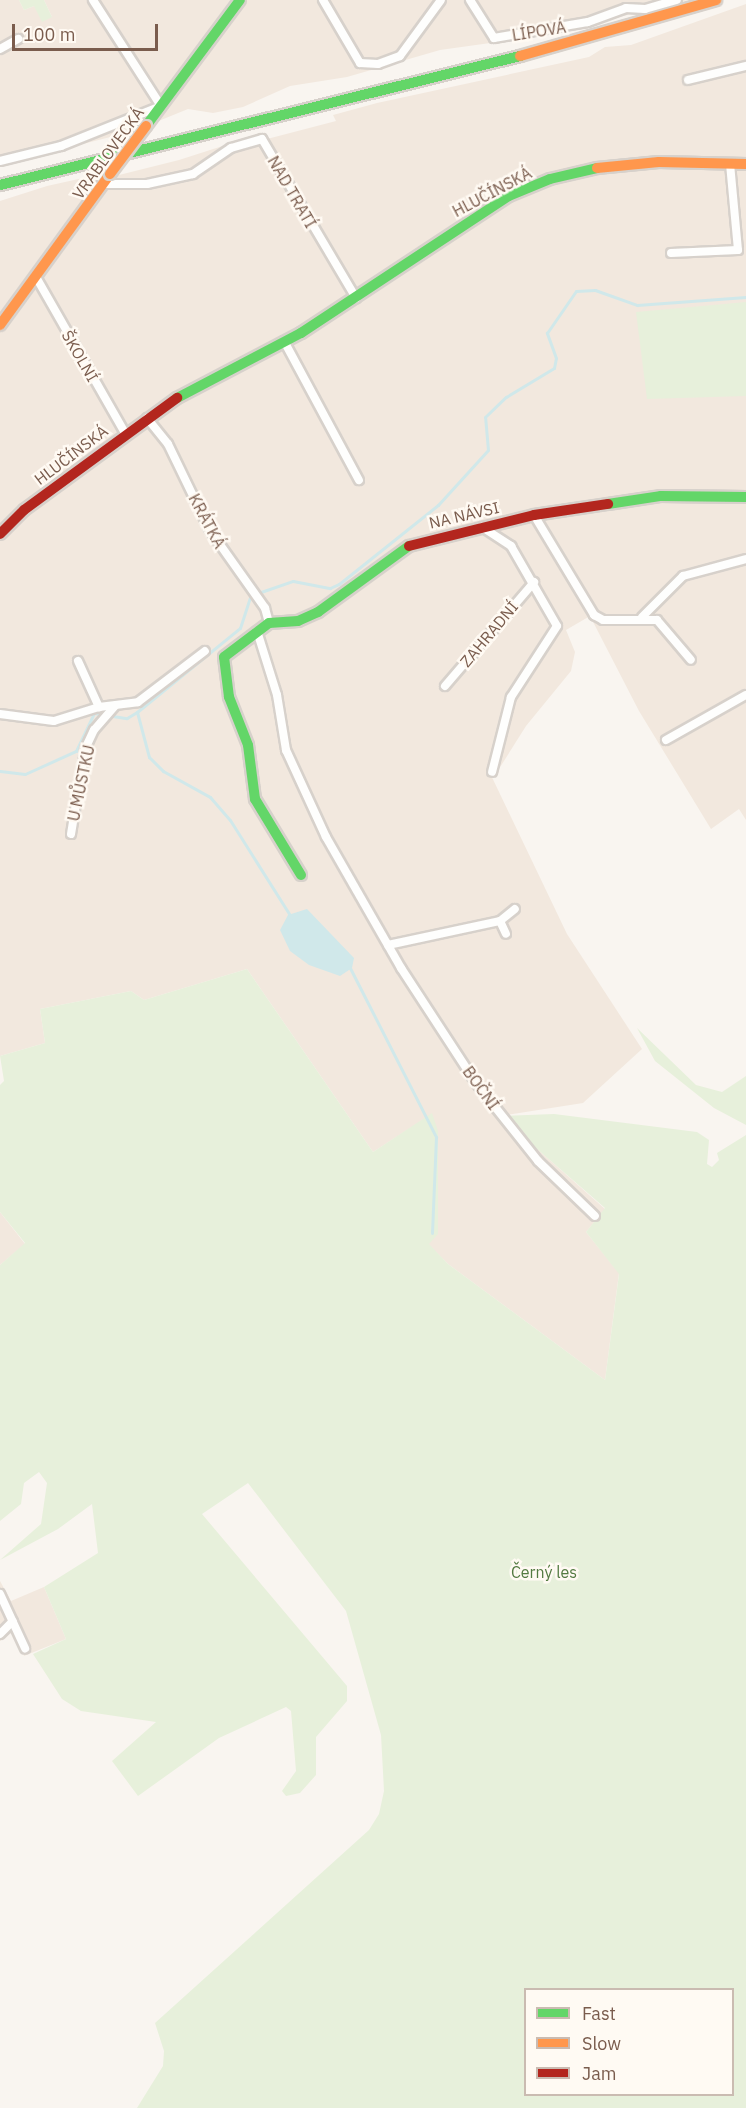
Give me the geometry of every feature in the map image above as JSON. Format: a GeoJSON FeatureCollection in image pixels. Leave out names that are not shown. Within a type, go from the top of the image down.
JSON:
{"type":"FeatureCollection","features":[{"type":"Feature","properties":{"kind":"street"},"geometry":{"type":"LineString","coordinates":[[0,161],[61,146],[161,106],[93,0]]}},
{"type":"Feature","properties":{"kind":"street","name":"VRABLOVECKÁ"},"geometry":{"type":"LineString","coordinates":[[0,325],[240,0]]}},
{"type":"Feature","properties":{"kind":"street"},"geometry":{"type":"LineString","coordinates":[[323,0],[360,63],[378,64],[400,56],[441,0]]}},
{"type":"Feature","properties":{"kind":"street","name":"LÍPOVÁ"},"geometry":{"type":"LineString","coordinates":[[470,0],[494,38],[588,22],[626,8],[645,9],[677,0]]}},
{"type":"Feature","properties":{"kind":"street"},"geometry":{"type":"LineString","coordinates":[[622,0],[626,8]]}},
{"type":"Feature","properties":{"kind":"street"},"geometry":{"type":"LineString","coordinates":[[0,185],[600,36],[716,0]]}},
{"type":"Feature","properties":{"kind":"street"},"geometry":{"type":"LineString","coordinates":[[0,49],[18,39]]}},
{"type":"Feature","properties":{"kind":"street"},"geometry":{"type":"LineString","coordinates":[[688,80],[746,66]]}},
{"type":"Feature","properties":{"kind":"street","name":"NAD TRATÍ"},"geometry":{"type":"LineString","coordinates":[[104,184],[147,184],[193,174],[231,148],[262,139],[356,298]]}},
{"type":"Feature","properties":{"kind":"street"},"geometry":{"type":"LineString","coordinates":[[671,253],[742,249],[730,163]]}},
{"type":"Feature","properties":{"kind":"street","name":"HLUČÍNSKÁ"},"geometry":{"type":"LineString","coordinates":[[2,530],[147,418],[196,386],[284,341],[356,298],[480,211],[550,179],[627,165],[746,164]]}},
{"type":"Feature","properties":{"kind":"street","name":"ŠKOLNÍ"},"geometry":{"type":"LineString","coordinates":[[36,277],[125,433]]}},
{"type":"Feature","properties":{"kind":"street"},"geometry":{"type":"LineString","coordinates":[[284,341],[359,480]]}},
{"type":"Feature","properties":{"kind":"street","name":"KRÁTKÁ"},"geometry":{"type":"LineString","coordinates":[[147,418],[168,444],[209,530],[265,608],[269,623]]}},
{"type":"Feature","properties":{"kind":"street","name":"NA NÁVSI"},"geometry":{"type":"LineString","coordinates":[[301,875],[255,799],[248,745],[229,697],[224,657],[269,623],[298,621],[318,612],[401,549],[534,514],[661,496],[746,497]]}},
{"type":"Feature","properties":{"kind":"street"},"geometry":{"type":"LineString","coordinates":[[534,514],[594,615],[603,620],[642,617],[666,626],[691,660]]}},
{"type":"Feature","properties":{"kind":"street","name":"ZAHRADNÍ"},"geometry":{"type":"LineString","coordinates":[[482,527],[511,546],[534,582],[557,626],[511,697],[492,772]]}},
{"type":"Feature","properties":{"kind":"street"},"geometry":{"type":"LineString","coordinates":[[642,617],[682,576],[746,559]]}},
{"type":"Feature","properties":{"kind":"street","name":"ZAHRADNÍ"},"geometry":{"type":"LineString","coordinates":[[445,686],[534,582]]}},
{"type":"Feature","properties":{"kind":"street","name":"BOČNÍ"},"geometry":{"type":"LineString","coordinates":[[257,631],[277,695],[286,750],[326,837],[388,945],[476,1083],[538,1161],[595,1216]]}},
{"type":"Feature","properties":{"kind":"street"},"geometry":{"type":"LineString","coordinates":[[78,661],[99,707],[111,713],[138,702],[204,651]]}},
{"type":"Feature","properties":{"kind":"street"},"geometry":{"type":"LineString","coordinates":[[666,740],[746,695]]}},
{"type":"Feature","properties":{"kind":"street"},"geometry":{"type":"LineString","coordinates":[[0,714],[47,721],[99,707]]}},
{"type":"Feature","properties":{"kind":"street","name":"U MŮSTKU"},"geometry":{"type":"LineString","coordinates":[[71,834],[85,749],[111,713]]}},
{"type":"Feature","properties":{"kind":"street"},"geometry":{"type":"LineString","coordinates":[[388,945],[500,921],[515,909]]}},
{"type":"Feature","properties":{"kind":"street"},"geometry":{"type":"LineString","coordinates":[[500,921],[506,934]]}},
{"type":"Feature","properties":{"kind":"street"},"geometry":{"type":"LineString","coordinates":[[0,1594],[25,1648]]}},
{"type":"Feature","properties":{"kind":"street"},"geometry":{"type":"LineString","coordinates":[[0,1634],[13,1621]]}},
{"type":"Feature","properties":{"kind":"shaded area"},"geometry":{"type":"Polygon","coordinates":[[[0,0],[19,0],[24,10],[34,6],[52,17],[44,0],[687,0],[548,35],[440,50],[347,77],[290,86],[243,107],[213,113],[188,109],[134,131],[0,165],[0,0]]]}},
{"type":"Feature","properties":{"kind":"shaded area"},"geometry":{"type":"Polygon","coordinates":[[[746,4],[746,820],[739,809],[711,829],[639,711],[590,616],[566,630],[575,652],[571,671],[526,726],[497,772],[489,771],[567,934],[642,1049],[583,1103],[500,1116],[605,1209],[586,1232],[619,1273],[605,1380],[448,1264],[428,1244],[432,1114],[373,1152],[247,969],[144,1000],[131,991],[40,1009],[45,1043],[0,1056],[0,201],[47,186],[92,176],[99,180],[179,160],[260,134],[267,139],[336,121],[333,115],[377,103],[589,57],[605,47],[631,45],[746,4]]]}},
{"type":"Feature","properties":{"kind":"shaded area"},"geometry":{"type":"Polygon","coordinates":[[[0,1212],[25,1244],[0,1265],[0,1212]]]}},
{"type":"Feature","properties":{"kind":"shaded area"},"geometry":{"type":"Polygon","coordinates":[[[0,1581],[11,1601],[44,1587],[66,1639],[24,1656],[14,1631],[0,1641],[0,1581]]]}},
{"type":"Feature","properties":{"kind":"green space"},"geometry":{"type":"Polygon","coordinates":[[[19,0],[44,0],[52,17],[42,22],[34,6],[24,10],[19,0]]]}},
{"type":"Feature","properties":{"kind":"green space"},"geometry":{"type":"Polygon","coordinates":[[[746,302],[746,396],[647,399],[636,312],[746,302]]]}},
{"type":"Feature","properties":{"kind":"green space","name":"Černý les"},"geometry":{"type":"Polygon","coordinates":[[[247,969],[373,1152],[432,1113],[438,1131],[438,1234],[429,1244],[448,1264],[605,1380],[619,1274],[586,1232],[605,1208],[499,1116],[554,1114],[697,1132],[709,1140],[707,1164],[712,1167],[719,1160],[717,1153],[746,1135],[746,2108],[137,2108],[163,2066],[164,2051],[155,2023],[369,1830],[379,1814],[384,1791],[381,1735],[346,1611],[248,1483],[202,1514],[347,1686],[347,1701],[316,1737],[316,1775],[300,1793],[286,1796],[282,1791],[296,1771],[291,1711],[286,1707],[219,1738],[138,1796],[112,1761],[156,1722],[81,1711],[62,1699],[33,1654],[66,1639],[44,1587],[98,1553],[92,1504],[58,1529],[0,1560],[41,1524],[47,1483],[39,1472],[24,1483],[21,1504],[0,1521],[0,1265],[25,1243],[0,1212],[0,1085],[4,1081],[0,1056],[45,1043],[40,1009],[131,991],[144,1000],[247,969]]]}},
{"type":"Feature","properties":{"kind":"green space"},"geometry":{"type":"Polygon","coordinates":[[[637,1028],[696,1085],[722,1092],[746,1076],[746,1125],[714,1108],[655,1061],[637,1028]]]}},
{"type":"Feature","properties":{"kind":"water"},"geometry":{"type":"Polygon","coordinates":[[[307,909],[354,958],[352,968],[340,976],[309,965],[290,951],[280,930],[288,915],[307,909]]]}},
{"type":"Feature","properties":{"kind":"waterway"},"geometry":{"type":"LineString","coordinates":[[258,593],[293,581],[330,588],[339,584],[438,505],[488,450],[485,417],[506,397],[554,368],[556,358],[547,333],[576,291],[595,290],[637,305],[746,297]]}},
{"type":"Feature","properties":{"kind":"waterway"},"geometry":{"type":"LineString","coordinates":[[0,771],[25,774],[76,751],[94,713],[127,718],[137,712],[240,628],[250,597]]}},
{"type":"Feature","properties":{"kind":"waterway"},"geometry":{"type":"LineString","coordinates":[[137,712],[149,757],[163,771],[210,797],[230,820],[291,917]]}},
{"type":"Feature","properties":{"kind":"waterway"},"geometry":{"type":"LineString","coordinates":[[349,966],[436,1137],[432,1233]]}},
{"type":"Feature","properties":{"kind":"traffic: fast"},"geometry":{"type":"LineString","coordinates":[[146,126],[240,0]]}},
{"type":"Feature","properties":{"kind":"traffic: fast"},"geometry":{"type":"LineString","coordinates":[[0,185],[520,56]]}},
{"type":"Feature","properties":{"kind":"traffic: fast"},"geometry":{"type":"LineString","coordinates":[[177,398],[301,333],[509,196],[550,179],[597,168]]}},
{"type":"Feature","properties":{"kind":"traffic: fast"},"geometry":{"type":"LineString","coordinates":[[608,504],[661,496],[746,497]]}},
{"type":"Feature","properties":{"kind":"traffic: fast"},"geometry":{"type":"LineString","coordinates":[[301,875],[255,799],[248,745],[229,697],[224,657],[269,623],[298,621],[318,612],[409,546]]}},
{"type":"Feature","properties":{"kind":"traffic: slow"},"geometry":{"type":"LineString","coordinates":[[520,56],[716,0]]}},
{"type":"Feature","properties":{"kind":"traffic: slow"},"geometry":{"type":"LineString","coordinates":[[110,174],[146,126]]}},
{"type":"Feature","properties":{"kind":"traffic: slow"},"geometry":{"type":"LineString","coordinates":[[597,168],[659,162],[746,164]]}},
{"type":"Feature","properties":{"kind":"traffic: slow"},"geometry":{"type":"LineString","coordinates":[[0,325],[110,174]]}},
{"type":"Feature","properties":{"kind":"traffic: jam"},"geometry":{"type":"LineString","coordinates":[[0,534],[24,510],[177,398]]}},
{"type":"Feature","properties":{"kind":"traffic: jam"},"geometry":{"type":"LineString","coordinates":[[409,546],[534,515],[608,504]]}}]}
